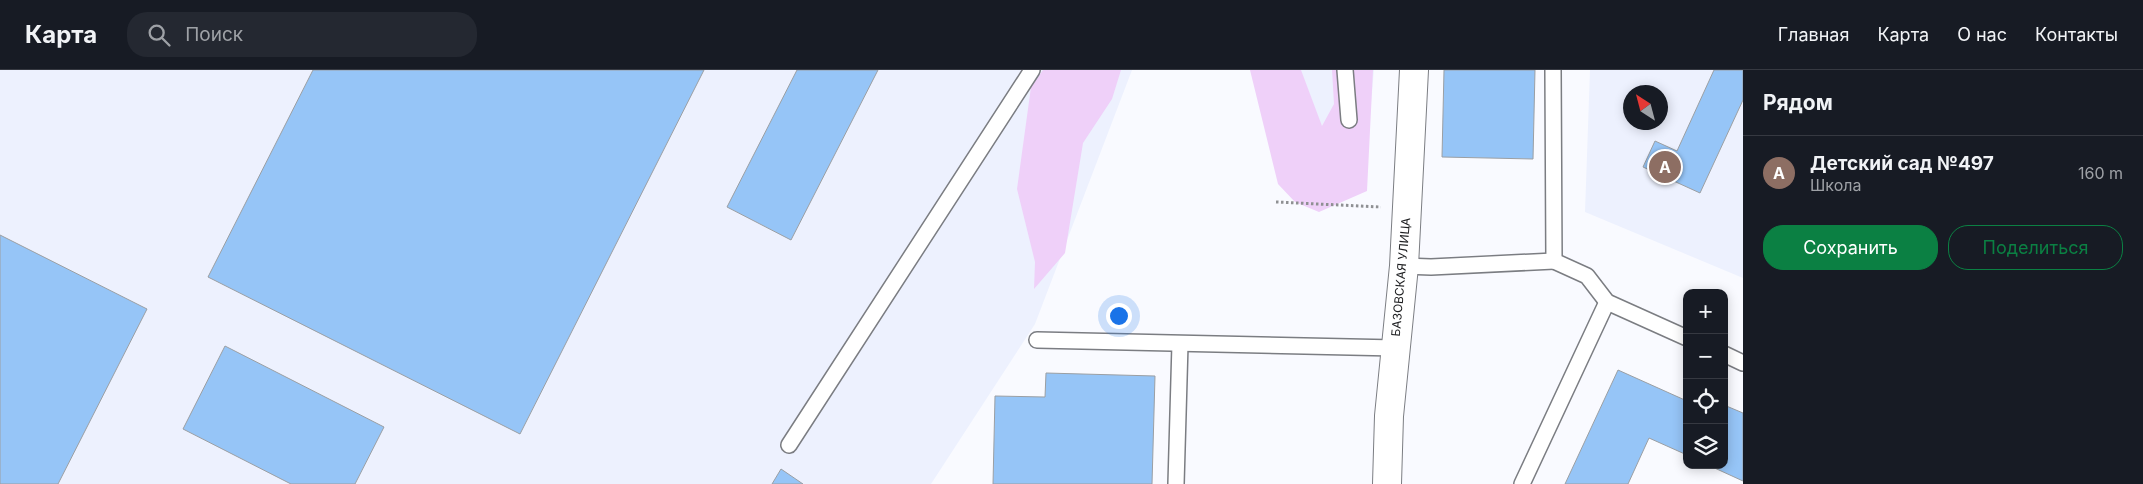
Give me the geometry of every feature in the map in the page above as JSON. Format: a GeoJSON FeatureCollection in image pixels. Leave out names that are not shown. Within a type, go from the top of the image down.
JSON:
{"type":"FeatureCollection","features":[{"type":"Feature","properties":{"kind":"street","name":"БАЗОВСКАЯ УЛИЦА"},"geometry":{"type":"LineString","coordinates":[[1387,484],[1389,416],[1404,266],[1414,70]]}},
{"type":"Feature","properties":{"kind":"lane"},"geometry":{"type":"LineString","coordinates":[[789,445],[1032,70]]}},
{"type":"Feature","properties":{"kind":"lane"},"geometry":{"type":"LineString","coordinates":[[1345,70],[1349,120]]}},
{"type":"Feature","properties":{"kind":"lane"},"geometry":{"type":"LineString","coordinates":[[1553,70],[1554,261]]}},
{"type":"Feature","properties":{"kind":"lane"},"geometry":{"type":"LineString","coordinates":[[1404,266],[1431,267],[1554,261],[1587,276],[1606,302],[1683,336]]}},
{"type":"Feature","properties":{"kind":"lane"},"geometry":{"type":"LineString","coordinates":[[1522,484],[1606,302]]}},
{"type":"Feature","properties":{"kind":"lane"},"geometry":{"type":"LineString","coordinates":[[1037,340],[1396,348]]}},
{"type":"Feature","properties":{"kind":"lane"},"geometry":{"type":"LineString","coordinates":[[1176,484],[1180,344]]}},
{"type":"Feature","properties":{"kind":"lane"},"geometry":{"type":"LineString","coordinates":[[1728,356],[1743,363]]}},
{"type":"Feature","properties":{"kind":"path"},"geometry":{"type":"LineString","coordinates":[[1276,202],[1388,207]]}},
{"type":"Feature","properties":{"kind":"shaded area"},"geometry":{"type":"Polygon","coordinates":[[[0,70],[1132,70],[1035,324],[931,484],[0,484],[0,70]]]}},
{"type":"Feature","properties":{"kind":"shaded area"},"geometry":{"type":"Polygon","coordinates":[[[1043,70],[1121,70],[1112,99],[1083,143],[1065,253],[1034,289],[1035,262],[1017,189],[1031,87],[1043,70]]]}},
{"type":"Feature","properties":{"kind":"shaded area"},"geometry":{"type":"Polygon","coordinates":[[[1250,70],[1301,70],[1322,126],[1334,104],[1332,70],[1373,70],[1367,191],[1319,212],[1295,202],[1278,184],[1250,70]]]}},
{"type":"Feature","properties":{"kind":"shaded area"},"geometry":{"type":"Polygon","coordinates":[[[1293,70],[1374,70],[1364,182],[1333,182],[1293,70]]]}},
{"type":"Feature","properties":{"kind":"shaded area"},"geometry":{"type":"Polygon","coordinates":[[[1590,70],[1743,70],[1743,278],[1585,212],[1590,70]]]}},
{"type":"Feature","properties":{"kind":"building"},"geometry":{"type":"Polygon","coordinates":[[[313,70],[704,70],[520,434],[208,277],[313,70]]]}},
{"type":"Feature","properties":{"kind":"building"},"geometry":{"type":"Polygon","coordinates":[[[797,70],[878,70],[791,240],[727,207],[797,70]]]}},
{"type":"Feature","properties":{"kind":"building"},"geometry":{"type":"Polygon","coordinates":[[[1444,70],[1535,70],[1533,159],[1442,157],[1444,70]]]}},
{"type":"Feature","properties":{"kind":"building"},"geometry":{"type":"Polygon","coordinates":[[[1714,70],[1743,70],[1743,100],[1700,193],[1643,167],[1655,141],[1677,151],[1714,70]]]}},
{"type":"Feature","properties":{"kind":"building"},"geometry":{"type":"Polygon","coordinates":[[[0,235],[147,309],[58,484],[0,484],[0,235]]]}},
{"type":"Feature","properties":{"kind":"building"},"geometry":{"type":"Polygon","coordinates":[[[225,346],[384,427],[355,484],[291,484],[183,429],[225,346]]]}},
{"type":"Feature","properties":{"kind":"building"},"geometry":{"type":"Polygon","coordinates":[[[1618,370],[1683,399],[1683,453],[1649,438],[1628,484],[1565,484],[1618,370]]]}},
{"type":"Feature","properties":{"kind":"building"},"geometry":{"type":"Polygon","coordinates":[[[1046,373],[1155,376],[1152,484],[993,484],[995,396],[1045,397],[1046,373]]]}},
{"type":"Feature","properties":{"kind":"building"},"geometry":{"type":"Polygon","coordinates":[[[1728,407],[1743,413],[1743,481],[1717,469],[1728,469],[1728,407]]]}},
{"type":"Feature","properties":{"kind":"building"},"geometry":{"type":"Polygon","coordinates":[[[781,469],[803,484],[772,484],[781,469]]]}},
{"type":"Feature","properties":{"kind":"place","name":"Детский сад №497"},"geometry":{"type":"Point","coordinates":[1665,167]}}]}
